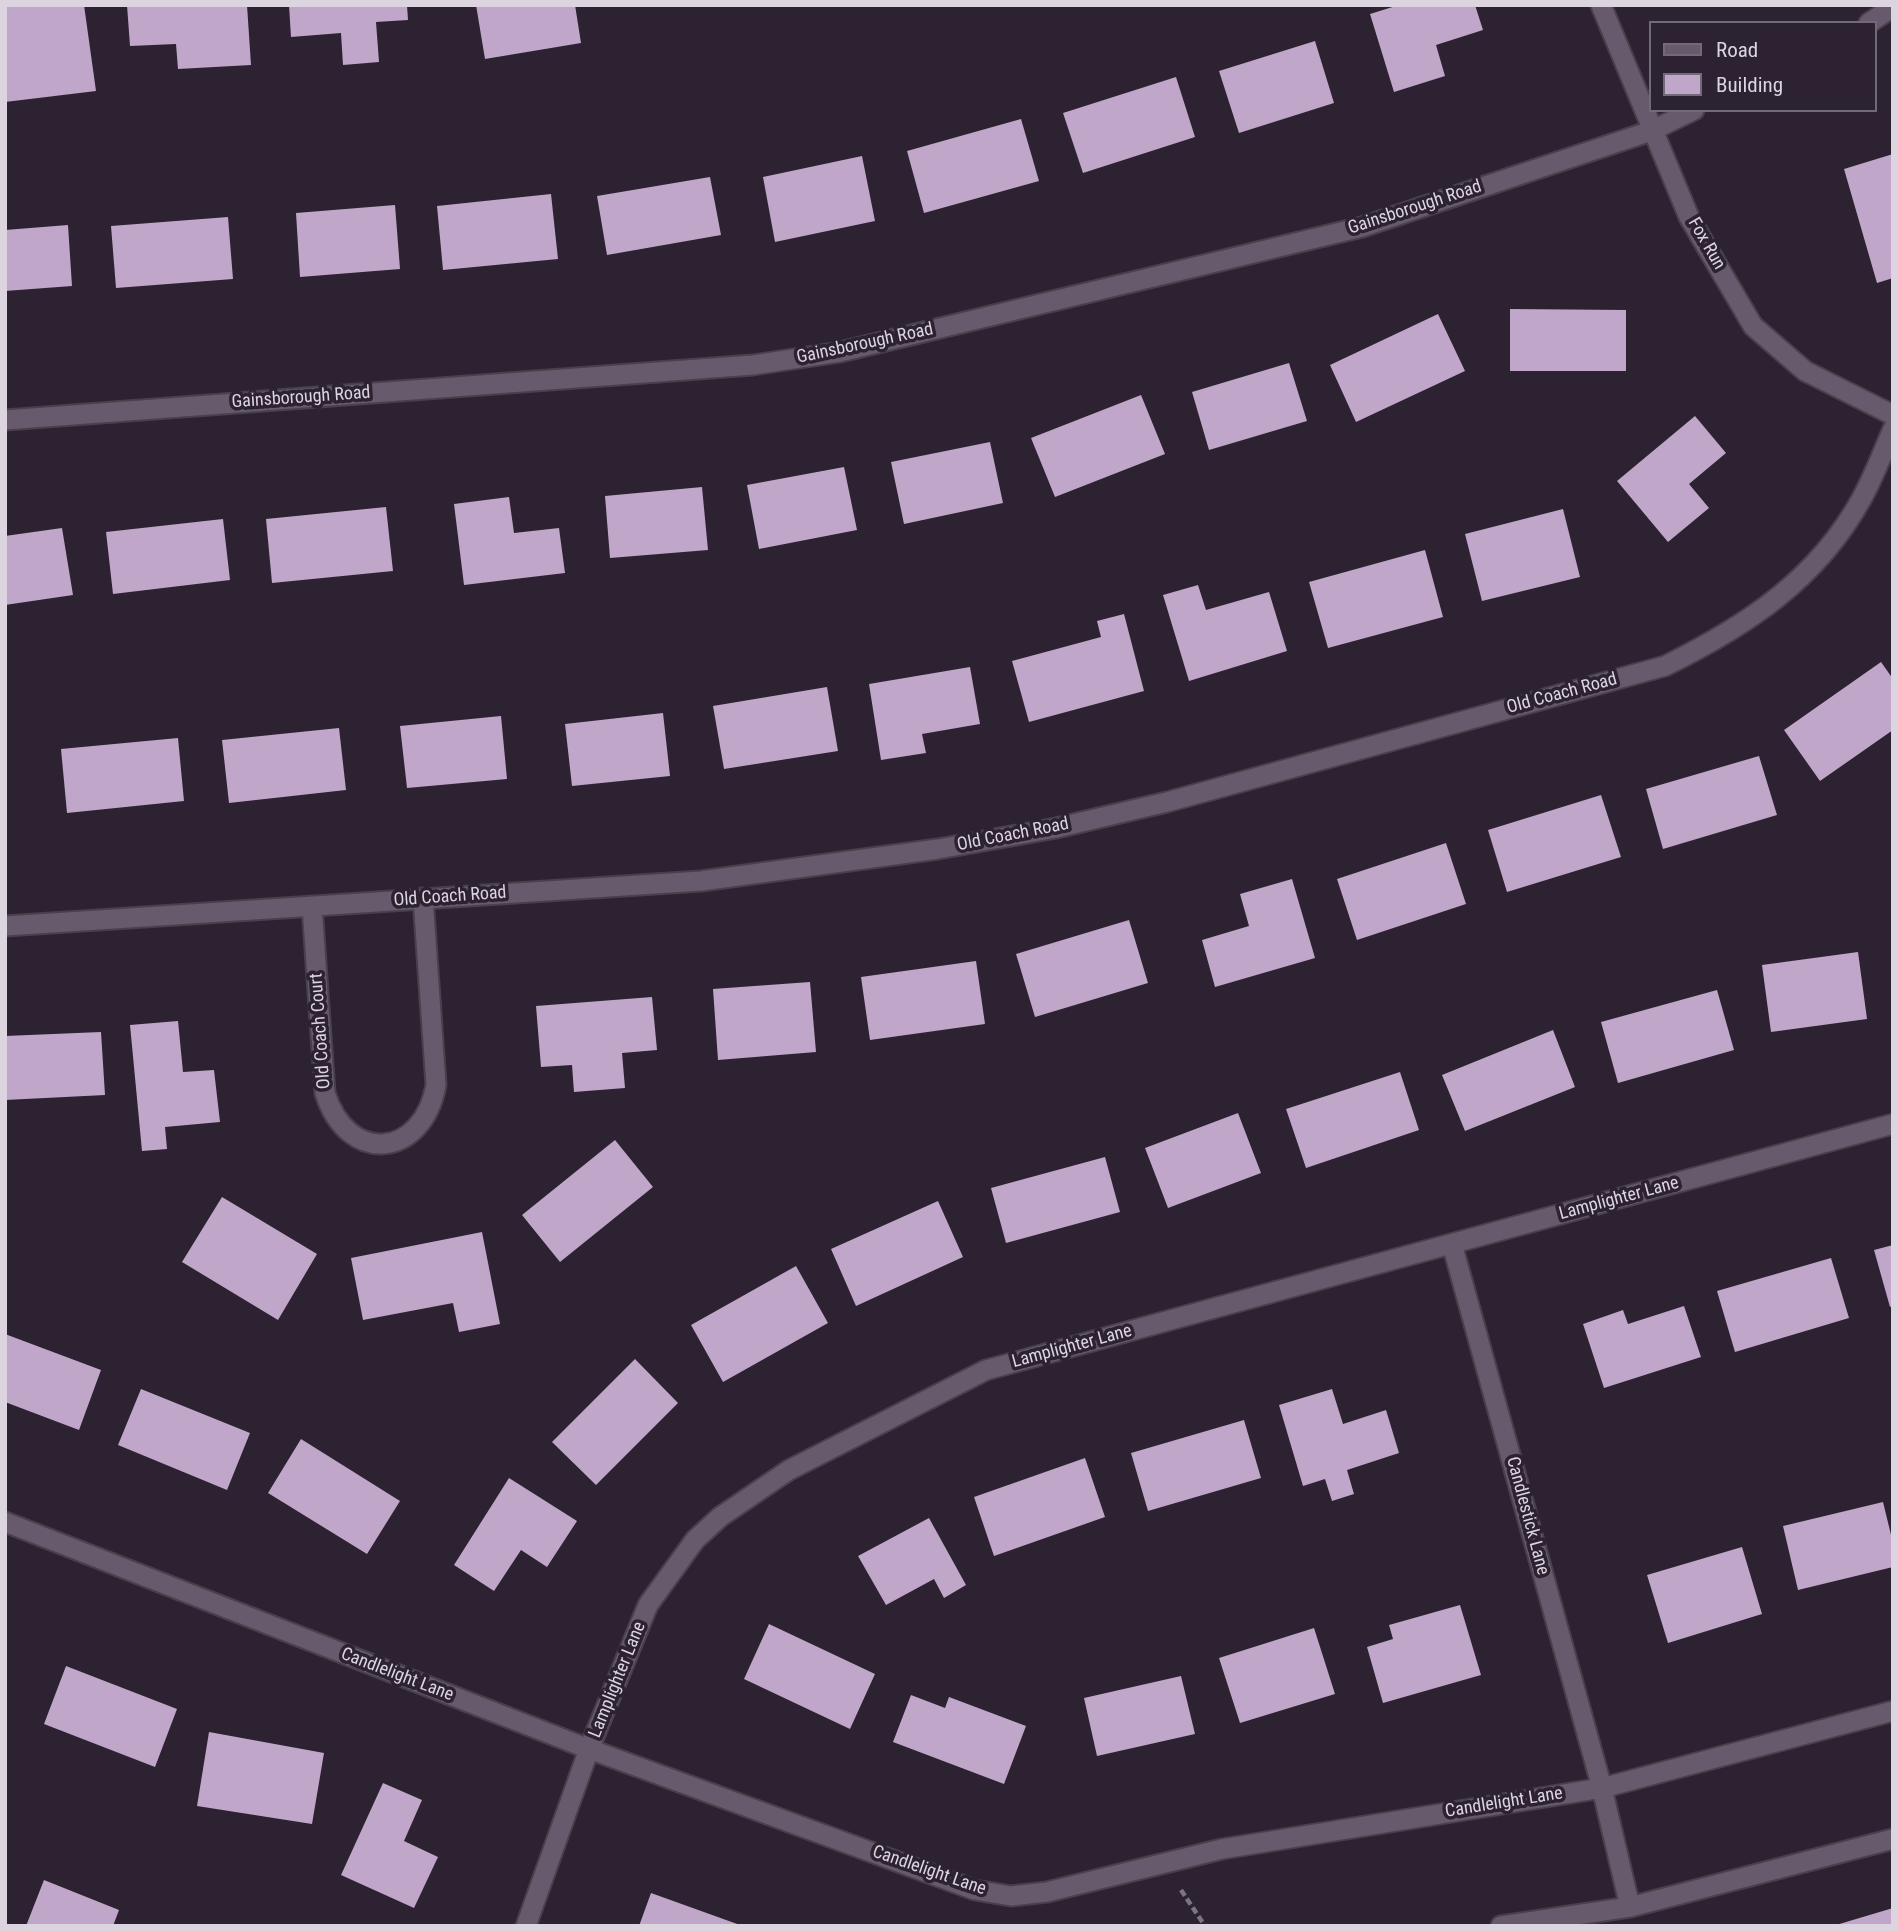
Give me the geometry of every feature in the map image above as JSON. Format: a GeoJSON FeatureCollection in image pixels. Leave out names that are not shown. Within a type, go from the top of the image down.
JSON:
{"type":"FeatureCollection","features":[{"type":"Feature","properties":{"kind":"street","name":"Fox Run"},"geometry":{"type":"LineString","coordinates":[[1601,5],[1651,131],[1689,216],[1753,327],[1805,371],[1893,415]]}},
{"type":"Feature","properties":{"kind":"street"},"geometry":{"type":"LineString","coordinates":[[1872,21],[1893,7]]}},
{"type":"Feature","properties":{"kind":"street","name":"Gainsborough Road"},"geometry":{"type":"LineString","coordinates":[[5,420],[753,365],[840,352],[1362,227],[1651,131],[1690,112]]}},
{"type":"Feature","properties":{"kind":"street","name":"Old Coach Road"},"geometry":{"type":"LineString","coordinates":[[5,926],[701,881],[821,868],[1030,833],[1167,802],[1665,666],[1716,641],[1760,613],[1797,581],[1832,541],[1861,499],[1893,429]]}},
{"type":"Feature","properties":{"kind":"street","name":"Old Coach Court"},"geometry":{"type":"LineString","coordinates":[[312,906],[325,1093],[331,1112],[342,1128],[361,1141],[381,1145],[403,1138],[420,1125],[432,1108],[436,1085],[423,898]]}},
{"type":"Feature","properties":{"kind":"street","name":"Lamplighter Lane"},"geometry":{"type":"LineString","coordinates":[[526,1926],[589,1749],[648,1605],[695,1540],[720,1517],[789,1470],[986,1370],[1893,1124]]}},
{"type":"Feature","properties":{"kind":"street","name":"Candlestick Lane"},"geometry":{"type":"LineString","coordinates":[[1452,1244],[1602,1788],[1630,1908]]}},
{"type":"Feature","properties":{"kind":"street","name":"Candlelight Lane"},"geometry":{"type":"LineString","coordinates":[[5,1522],[589,1749],[975,1890],[1011,1896],[1047,1892],[1222,1849],[1602,1788],[1893,1711]]}},
{"type":"Feature","properties":{"kind":"street"},"geometry":{"type":"LineString","coordinates":[[1501,1926],[1630,1908],[1893,1839]]}},
{"type":"Feature","properties":{"kind":"path"},"geometry":{"type":"LineString","coordinates":[[1162,1864],[1205,1926]]}},
{"type":"Feature","properties":{"kind":"building"},"geometry":{"type":"Polygon","coordinates":[[[5,5],[84,5],[96,91],[5,102],[5,5]]]}},
{"type":"Feature","properties":{"kind":"building"},"geometry":{"type":"Polygon","coordinates":[[[127,5],[247,5],[251,65],[178,69],[176,44],[130,46],[127,5]]]}},
{"type":"Feature","properties":{"kind":"building"},"geometry":{"type":"Polygon","coordinates":[[[289,5],[407,5],[408,20],[376,22],[379,62],[343,65],[341,33],[291,37],[289,5]]]}},
{"type":"Feature","properties":{"kind":"building"},"geometry":{"type":"Polygon","coordinates":[[[476,5],[575,5],[581,43],[485,59],[476,5]]]}},
{"type":"Feature","properties":{"kind":"building"},"geometry":{"type":"Polygon","coordinates":[[[1399,5],[1475,5],[1483,30],[1436,45],[1445,76],[1394,92],[1370,14],[1399,5]]]}},
{"type":"Feature","properties":{"kind":"building"},"geometry":{"type":"Polygon","coordinates":[[[1315,41],[1334,103],[1239,133],[1219,71],[1315,41]]]}},
{"type":"Feature","properties":{"kind":"building"},"geometry":{"type":"Polygon","coordinates":[[[1176,77],[1195,137],[1083,173],[1063,113],[1176,77]]]}},
{"type":"Feature","properties":{"kind":"building"},"geometry":{"type":"Polygon","coordinates":[[[1021,119],[1039,181],[924,213],[907,151],[1021,119]]]}},
{"type":"Feature","properties":{"kind":"building"},"geometry":{"type":"Polygon","coordinates":[[[1893,154],[1893,278],[1877,283],[1844,169],[1893,154]]]}},
{"type":"Feature","properties":{"kind":"building"},"geometry":{"type":"Polygon","coordinates":[[[862,156],[875,221],[775,242],[763,177],[862,156]]]}},
{"type":"Feature","properties":{"kind":"building"},"geometry":{"type":"Polygon","coordinates":[[[710,177],[721,235],[607,255],[597,196],[710,177]]]}},
{"type":"Feature","properties":{"kind":"building"},"geometry":{"type":"Polygon","coordinates":[[[551,194],[558,259],[443,270],[437,206],[551,194]]]}},
{"type":"Feature","properties":{"kind":"building"},"geometry":{"type":"Polygon","coordinates":[[[395,205],[400,269],[300,277],[296,213],[395,205]]]}},
{"type":"Feature","properties":{"kind":"building"},"geometry":{"type":"Polygon","coordinates":[[[228,217],[233,279],[116,288],[111,226],[228,217]]]}},
{"type":"Feature","properties":{"kind":"building"},"geometry":{"type":"Polygon","coordinates":[[[68,225],[72,286],[5,291],[5,230],[68,225]]]}},
{"type":"Feature","properties":{"kind":"building"},"geometry":{"type":"Polygon","coordinates":[[[1510,309],[1626,310],[1626,371],[1510,371],[1510,309]]]}},
{"type":"Feature","properties":{"kind":"building"},"geometry":{"type":"Polygon","coordinates":[[[1438,314],[1465,371],[1356,422],[1330,365],[1438,314]]]}},
{"type":"Feature","properties":{"kind":"building"},"geometry":{"type":"Polygon","coordinates":[[[1289,363],[1307,421],[1209,450],[1192,392],[1289,363]]]}},
{"type":"Feature","properties":{"kind":"building"},"geometry":{"type":"Polygon","coordinates":[[[1141,395],[1165,454],[1055,497],[1031,438],[1141,395]]]}},
{"type":"Feature","properties":{"kind":"building"},"geometry":{"type":"Polygon","coordinates":[[[1695,416],[1726,453],[1689,484],[1709,508],[1668,542],[1617,481],[1695,416]]]}},
{"type":"Feature","properties":{"kind":"building"},"geometry":{"type":"Polygon","coordinates":[[[990,442],[1003,503],[904,524],[891,462],[990,442]]]}},
{"type":"Feature","properties":{"kind":"building"},"geometry":{"type":"Polygon","coordinates":[[[844,467],[857,530],[759,549],[747,485],[844,467]]]}},
{"type":"Feature","properties":{"kind":"building"},"geometry":{"type":"Polygon","coordinates":[[[702,487],[708,550],[610,558],[605,496],[702,487]]]}},
{"type":"Feature","properties":{"kind":"building"},"geometry":{"type":"Polygon","coordinates":[[[509,497],[514,533],[559,528],[565,573],[464,585],[454,504],[509,497]]]}},
{"type":"Feature","properties":{"kind":"building"},"geometry":{"type":"Polygon","coordinates":[[[386,507],[393,571],[272,583],[266,519],[386,507]]]}},
{"type":"Feature","properties":{"kind":"building"},"geometry":{"type":"Polygon","coordinates":[[[1563,509],[1580,577],[1482,601],[1465,534],[1563,509]]]}},
{"type":"Feature","properties":{"kind":"building"},"geometry":{"type":"Polygon","coordinates":[[[223,519],[230,580],[113,594],[106,532],[223,519]]]}},
{"type":"Feature","properties":{"kind":"building"},"geometry":{"type":"Polygon","coordinates":[[[62,528],[73,595],[5,605],[5,536],[62,528]]]}},
{"type":"Feature","properties":{"kind":"building"},"geometry":{"type":"Polygon","coordinates":[[[1425,550],[1443,617],[1328,648],[1309,582],[1425,550]]]}},
{"type":"Feature","properties":{"kind":"building"},"geometry":{"type":"Polygon","coordinates":[[[1198,585],[1206,610],[1269,592],[1287,651],[1189,681],[1163,595],[1198,585]]]}},
{"type":"Feature","properties":{"kind":"building"},"geometry":{"type":"Polygon","coordinates":[[[1124,614],[1144,691],[1029,722],[1012,661],[1101,637],[1097,621],[1124,614]]]}},
{"type":"Feature","properties":{"kind":"building"},"geometry":{"type":"Polygon","coordinates":[[[1881,662],[1893,679],[1893,730],[1820,781],[1784,730],[1881,662]]]}},
{"type":"Feature","properties":{"kind":"building"},"geometry":{"type":"Polygon","coordinates":[[[970,667],[980,724],[922,734],[926,753],[881,760],[869,684],[970,667]]]}},
{"type":"Feature","properties":{"kind":"building"},"geometry":{"type":"Polygon","coordinates":[[[827,687],[838,751],[724,769],[713,706],[827,687]]]}},
{"type":"Feature","properties":{"kind":"building"},"geometry":{"type":"Polygon","coordinates":[[[663,713],[670,776],[572,786],[565,724],[663,713]]]}},
{"type":"Feature","properties":{"kind":"building"},"geometry":{"type":"Polygon","coordinates":[[[501,716],[507,779],[407,788],[400,726],[501,716]]]}},
{"type":"Feature","properties":{"kind":"building"},"geometry":{"type":"Polygon","coordinates":[[[339,728],[346,790],[229,803],[222,740],[339,728]]]}},
{"type":"Feature","properties":{"kind":"building"},"geometry":{"type":"Polygon","coordinates":[[[178,738],[184,801],[67,813],[61,749],[178,738]]]}},
{"type":"Feature","properties":{"kind":"building"},"geometry":{"type":"Polygon","coordinates":[[[1759,756],[1777,815],[1663,849],[1646,789],[1759,756]]]}},
{"type":"Feature","properties":{"kind":"building"},"geometry":{"type":"Polygon","coordinates":[[[1601,795],[1621,857],[1507,892],[1488,830],[1601,795]]]}},
{"type":"Feature","properties":{"kind":"building"},"geometry":{"type":"Polygon","coordinates":[[[1446,843],[1466,904],[1357,940],[1337,879],[1446,843]]]}},
{"type":"Feature","properties":{"kind":"building"},"geometry":{"type":"Polygon","coordinates":[[[1292,879],[1315,958],[1215,987],[1202,940],[1249,926],[1240,894],[1292,879]]]}},
{"type":"Feature","properties":{"kind":"building"},"geometry":{"type":"Polygon","coordinates":[[[1129,920],[1148,983],[1035,1017],[1016,954],[1129,920]]]}},
{"type":"Feature","properties":{"kind":"building"},"geometry":{"type":"Polygon","coordinates":[[[1858,952],[1867,1019],[1771,1032],[1762,965],[1858,952]]]}},
{"type":"Feature","properties":{"kind":"building"},"geometry":{"type":"Polygon","coordinates":[[[976,961],[985,1024],[870,1040],[861,977],[976,961]]]}},
{"type":"Feature","properties":{"kind":"building"},"geometry":{"type":"Polygon","coordinates":[[[810,982],[816,1052],[718,1060],[713,989],[810,982]]]}},
{"type":"Feature","properties":{"kind":"building"},"geometry":{"type":"Polygon","coordinates":[[[1717,990],[1734,1050],[1618,1083],[1601,1022],[1717,990]]]}},
{"type":"Feature","properties":{"kind":"building"},"geometry":{"type":"Polygon","coordinates":[[[652,997],[657,1050],[622,1053],[625,1088],[574,1092],[572,1065],[541,1067],[536,1006],[652,997]]]}},
{"type":"Feature","properties":{"kind":"building"},"geometry":{"type":"Polygon","coordinates":[[[178,1021],[183,1072],[214,1070],[220,1122],[165,1127],[167,1149],[142,1151],[130,1025],[178,1021]]]}},
{"type":"Feature","properties":{"kind":"building"},"geometry":{"type":"Polygon","coordinates":[[[1553,1030],[1575,1087],[1465,1131],[1442,1075],[1553,1030]]]}},
{"type":"Feature","properties":{"kind":"building"},"geometry":{"type":"Polygon","coordinates":[[[101,1032],[105,1095],[5,1100],[5,1036],[101,1032]]]}},
{"type":"Feature","properties":{"kind":"building"},"geometry":{"type":"Polygon","coordinates":[[[1400,1072],[1419,1130],[1306,1168],[1286,1109],[1400,1072]]]}},
{"type":"Feature","properties":{"kind":"building"},"geometry":{"type":"Polygon","coordinates":[[[1238,1113],[1261,1173],[1168,1208],[1145,1148],[1238,1113]]]}},
{"type":"Feature","properties":{"kind":"building"},"geometry":{"type":"Polygon","coordinates":[[[615,1140],[653,1187],[560,1262],[522,1215],[615,1140]]]}},
{"type":"Feature","properties":{"kind":"building"},"geometry":{"type":"Polygon","coordinates":[[[1105,1157],[1120,1212],[1006,1243],[991,1188],[1105,1157]]]}},
{"type":"Feature","properties":{"kind":"building"},"geometry":{"type":"Polygon","coordinates":[[[222,1197],[317,1254],[278,1320],[182,1262],[222,1197]]]}},
{"type":"Feature","properties":{"kind":"building"},"geometry":{"type":"Polygon","coordinates":[[[938,1201],[963,1257],[856,1306],[831,1249],[938,1201]]]}},
{"type":"Feature","properties":{"kind":"building"},"geometry":{"type":"Polygon","coordinates":[[[482,1232],[500,1324],[459,1332],[453,1303],[363,1320],[351,1258],[482,1232]]]}},
{"type":"Feature","properties":{"kind":"building"},"geometry":{"type":"Polygon","coordinates":[[[1893,1245],[1893,1306],[1890,1307],[1874,1250],[1893,1245]]]}},
{"type":"Feature","properties":{"kind":"building"},"geometry":{"type":"Polygon","coordinates":[[[1831,1258],[1849,1318],[1735,1352],[1717,1291],[1831,1258]]]}},
{"type":"Feature","properties":{"kind":"building"},"geometry":{"type":"Polygon","coordinates":[[[796,1266],[828,1323],[723,1382],[691,1325],[796,1266]]]}},
{"type":"Feature","properties":{"kind":"building"},"geometry":{"type":"Polygon","coordinates":[[[1684,1306],[1701,1357],[1604,1388],[1583,1324],[1623,1310],[1628,1324],[1684,1306]]]}},
{"type":"Feature","properties":{"kind":"building"},"geometry":{"type":"Polygon","coordinates":[[[5,1334],[101,1370],[79,1430],[5,1402],[5,1334]]]}},
{"type":"Feature","properties":{"kind":"building"},"geometry":{"type":"Polygon","coordinates":[[[635,1359],[678,1403],[596,1485],[552,1442],[635,1359]]]}},
{"type":"Feature","properties":{"kind":"building"},"geometry":{"type":"Polygon","coordinates":[[[141,1389],[250,1433],[227,1490],[118,1445],[141,1389]]]}},
{"type":"Feature","properties":{"kind":"building"},"geometry":{"type":"Polygon","coordinates":[[[1332,1389],[1343,1424],[1386,1410],[1399,1453],[1347,1470],[1354,1494],[1332,1501],[1325,1479],[1303,1486],[1279,1405],[1332,1389]]]}},
{"type":"Feature","properties":{"kind":"building"},"geometry":{"type":"Polygon","coordinates":[[[1244,1420],[1261,1478],[1148,1511],[1131,1453],[1244,1420]]]}},
{"type":"Feature","properties":{"kind":"building"},"geometry":{"type":"Polygon","coordinates":[[[301,1439],[400,1501],[367,1554],[268,1493],[301,1439]]]}},
{"type":"Feature","properties":{"kind":"building"},"geometry":{"type":"Polygon","coordinates":[[[1085,1458],[1105,1517],[994,1556],[974,1497],[1085,1458]]]}},
{"type":"Feature","properties":{"kind":"building"},"geometry":{"type":"Polygon","coordinates":[[[509,1478],[577,1521],[547,1567],[521,1550],[494,1591],[454,1565],[509,1478]]]}},
{"type":"Feature","properties":{"kind":"building"},"geometry":{"type":"Polygon","coordinates":[[[1883,1502],[1893,1543],[1893,1567],[1798,1590],[1783,1526],[1883,1502]]]}},
{"type":"Feature","properties":{"kind":"building"},"geometry":{"type":"Polygon","coordinates":[[[929,1518],[966,1585],[944,1598],[934,1579],[886,1605],[858,1556],[929,1518]]]}},
{"type":"Feature","properties":{"kind":"building"},"geometry":{"type":"Polygon","coordinates":[[[1742,1547],[1762,1614],[1668,1643],[1647,1575],[1742,1547]]]}},
{"type":"Feature","properties":{"kind":"building"},"geometry":{"type":"Polygon","coordinates":[[[1460,1605],[1481,1675],[1383,1703],[1367,1647],[1393,1639],[1389,1625],[1460,1605]]]}},
{"type":"Feature","properties":{"kind":"building"},"geometry":{"type":"Polygon","coordinates":[[[769,1624],[875,1674],[850,1729],[744,1679],[769,1624]]]}},
{"type":"Feature","properties":{"kind":"building"},"geometry":{"type":"Polygon","coordinates":[[[1314,1628],[1335,1694],[1240,1723],[1219,1658],[1314,1628]]]}},
{"type":"Feature","properties":{"kind":"building"},"geometry":{"type":"Polygon","coordinates":[[[66,1666],[177,1709],[155,1767],[44,1724],[66,1666]]]}},
{"type":"Feature","properties":{"kind":"building"},"geometry":{"type":"Polygon","coordinates":[[[1181,1676],[1195,1734],[1097,1756],[1084,1698],[1181,1676]]]}},
{"type":"Feature","properties":{"kind":"building"},"geometry":{"type":"Polygon","coordinates":[[[911,1695],[945,1708],[949,1697],[1026,1726],[1004,1784],[893,1742],[911,1695]]]}},
{"type":"Feature","properties":{"kind":"building"},"geometry":{"type":"Polygon","coordinates":[[[209,1732],[324,1753],[312,1824],[197,1806],[209,1732]]]}},
{"type":"Feature","properties":{"kind":"building"},"geometry":{"type":"Polygon","coordinates":[[[383,1783],[422,1800],[404,1841],[438,1857],[414,1908],[341,1875],[383,1783]]]}},
{"type":"Feature","properties":{"kind":"building"},"geometry":{"type":"Polygon","coordinates":[[[44,1880],[119,1910],[113,1926],[26,1926],[44,1880]]]}},
{"type":"Feature","properties":{"kind":"building"},"geometry":{"type":"Polygon","coordinates":[[[651,1893],[740,1925],[740,1926],[639,1926],[651,1893]]]}},
{"type":"Feature","properties":{"kind":"building"},"geometry":{"type":"Polygon","coordinates":[[[1893,1908],[1893,1926],[1836,1926],[1836,1925],[1893,1908]]]}}]}
